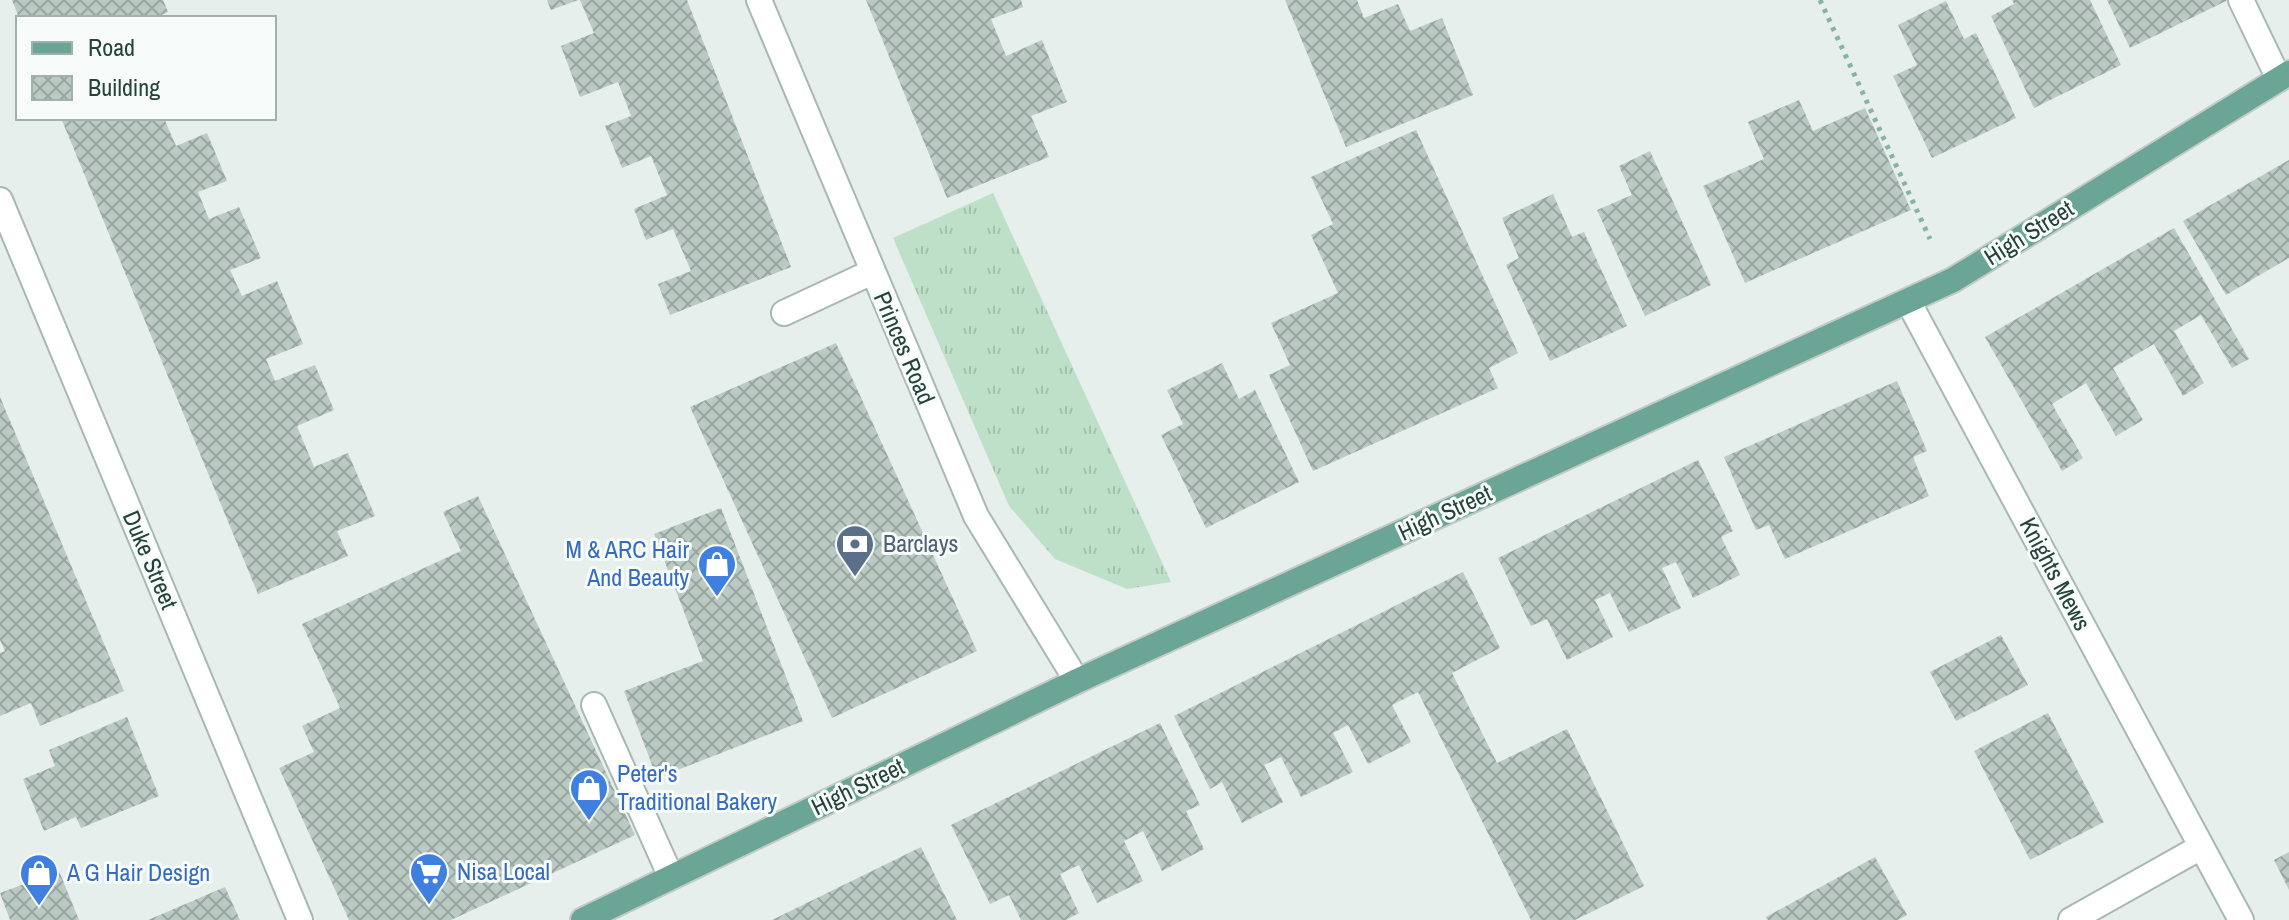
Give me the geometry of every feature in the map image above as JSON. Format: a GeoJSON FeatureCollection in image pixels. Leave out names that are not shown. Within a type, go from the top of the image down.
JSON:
{"type":"FeatureCollection","features":[{"type":"Feature","properties":{"kind":"main road","name":"High Street"},"geometry":{"type":"LineString","coordinates":[[583,920],[1077,681],[1953,280],[2284,76]]}},
{"type":"Feature","properties":{"kind":"street","name":"Princes Road"},"geometry":{"type":"LineString","coordinates":[[759,0],[976,516],[1077,681]]}},
{"type":"Feature","properties":{"kind":"street"},"geometry":{"type":"LineString","coordinates":[[2241,0],[2284,76]]}},
{"type":"Feature","properties":{"kind":"street","name":"Duke Street"},"geometry":{"type":"LineString","coordinates":[[0,200],[300,920]]}},
{"type":"Feature","properties":{"kind":"street"},"geometry":{"type":"LineString","coordinates":[[784,313],[872,272]]}},
{"type":"Feature","properties":{"kind":"street","name":"Knights Mews"},"geometry":{"type":"LineString","coordinates":[[1908,301],[2241,920]]}},
{"type":"Feature","properties":{"kind":"street"},"geometry":{"type":"LineString","coordinates":[[594,705],[671,877]]}},
{"type":"Feature","properties":{"kind":"street"},"geometry":{"type":"LineString","coordinates":[[2071,920],[2201,847]]}},
{"type":"Feature","properties":{"kind":"path"},"geometry":{"type":"LineString","coordinates":[[1820,0],[1913,207],[1953,280]]}},
{"type":"Feature","properties":{"kind":"green space"},"geometry":{"type":"Polygon","coordinates":[[[993,193],[1171,582],[1127,589],[1055,559],[1009,506],[893,238],[993,193]]]}},
{"type":"Feature","properties":{"kind":"building"},"geometry":{"type":"Polygon","coordinates":[[[12,0],[163,0],[168,12],[159,16],[18,16],[12,0]]]}},
{"type":"Feature","properties":{"kind":"building"},"geometry":{"type":"Polygon","coordinates":[[[547,0],[578,0],[551,10],[547,0]]]}},
{"type":"Feature","properties":{"kind":"building"},"geometry":{"type":"Polygon","coordinates":[[[580,0],[687,0],[791,267],[670,315],[658,284],[691,271],[673,229],[646,240],[634,209],[667,195],[651,156],[622,168],[605,126],[631,116],[618,82],[580,97],[561,46],[594,33],[580,0]]]}},
{"type":"Feature","properties":{"kind":"building"},"geometry":{"type":"Polygon","coordinates":[[[866,0],[1021,0],[1023,7],[991,19],[1006,56],[1042,40],[1067,102],[1031,116],[1049,157],[947,198],[866,0]]]}},
{"type":"Feature","properties":{"kind":"building"},"geometry":{"type":"Polygon","coordinates":[[[1285,0],[1357,0],[1364,18],[1398,4],[1410,31],[1442,18],[1473,95],[1346,147],[1285,0]]]}},
{"type":"Feature","properties":{"kind":"building"},"geometry":{"type":"Polygon","coordinates":[[[2012,0],[2090,0],[2121,65],[2034,108],[1991,16],[2014,4],[2012,0]]]}},
{"type":"Feature","properties":{"kind":"building"},"geometry":{"type":"Polygon","coordinates":[[[2107,0],[2228,0],[2130,48],[2107,0]]]}},
{"type":"Feature","properties":{"kind":"building"},"geometry":{"type":"Polygon","coordinates":[[[1946,1],[1964,39],[1976,33],[2016,118],[1932,158],[1893,76],[1917,65],[1898,25],[1946,1]]]}},
{"type":"Feature","properties":{"kind":"building"},"geometry":{"type":"Polygon","coordinates":[[[1799,100],[1813,131],[1865,108],[1911,210],[1745,283],[1703,186],[1764,159],[1748,122],[1799,100]]]}},
{"type":"Feature","properties":{"kind":"building"},"geometry":{"type":"Polygon","coordinates":[[[62,120],[165,120],[176,146],[207,133],[227,181],[198,192],[209,219],[239,207],[261,258],[230,270],[242,296],[277,281],[303,344],[266,359],[275,381],[315,365],[334,410],[297,426],[314,467],[348,453],[375,516],[337,531],[348,556],[258,594],[62,120]]]}},
{"type":"Feature","properties":{"kind":"building"},"geometry":{"type":"Polygon","coordinates":[[[1416,130],[1518,353],[1489,368],[1498,388],[1313,471],[1269,375],[1290,365],[1271,323],[1338,293],[1311,235],[1333,224],[1311,177],[1416,130]]]}},
{"type":"Feature","properties":{"kind":"building"},"geometry":{"type":"Polygon","coordinates":[[[1650,151],[1711,285],[1645,316],[1597,210],[1632,195],[1619,166],[1650,151]]]}},
{"type":"Feature","properties":{"kind":"building"},"geometry":{"type":"Polygon","coordinates":[[[2289,160],[2289,258],[2226,295],[2183,221],[2289,160]]]}},
{"type":"Feature","properties":{"kind":"building"},"geometry":{"type":"Polygon","coordinates":[[[1553,194],[1572,237],[1584,232],[1627,326],[1550,361],[1506,265],[1519,258],[1502,218],[1553,194]]]}},
{"type":"Feature","properties":{"kind":"building"},"geometry":{"type":"Polygon","coordinates":[[[2174,228],[2249,359],[2232,368],[2201,315],[2174,331],[2204,383],[2183,396],[2154,344],[2113,368],[2143,420],[2116,436],[2086,383],[2052,404],[2083,458],[2062,471],[1985,337],[2174,228]]]}},
{"type":"Feature","properties":{"kind":"building","name":"Barclays"},"geometry":{"type":"Polygon","coordinates":[[[836,343],[977,651],[832,718],[690,407],[836,343]]]}},
{"type":"Feature","properties":{"kind":"building"},"geometry":{"type":"Polygon","coordinates":[[[1222,363],[1239,399],[1255,390],[1299,482],[1206,528],[1161,435],[1183,424],[1167,390],[1222,363]]]}},
{"type":"Feature","properties":{"kind":"building"},"geometry":{"type":"Polygon","coordinates":[[[1897,381],[1927,451],[1913,457],[1929,496],[1785,559],[1769,525],[1756,530],[1724,457],[1897,381]]]}},
{"type":"Feature","properties":{"kind":"building"},"geometry":{"type":"Polygon","coordinates":[[[0,397],[124,691],[40,726],[31,703],[0,716],[0,653],[5,651],[0,640],[0,397]]]}},
{"type":"Feature","properties":{"kind":"building"},"geometry":{"type":"Polygon","coordinates":[[[1698,460],[1733,531],[1721,537],[1740,575],[1693,598],[1676,562],[1662,568],[1681,608],[1629,632],[1610,593],[1595,600],[1613,637],[1567,660],[1547,619],[1531,626],[1498,558],[1698,460]]]}},
{"type":"Feature","properties":{"kind":"building"},"geometry":{"type":"Polygon","coordinates":[[[478,496],[635,835],[451,920],[349,920],[279,768],[314,752],[302,726],[340,708],[302,624],[461,551],[443,512],[478,496]]]}},
{"type":"Feature","properties":{"kind":"building","name":"M & ARC Hair And Beauty"},"geometry":{"type":"Polygon","coordinates":[[[721,508],[803,721],[657,778],[624,691],[703,661],[654,534],[721,508]]]}},
{"type":"Feature","properties":{"kind":"building"},"geometry":{"type":"Polygon","coordinates":[[[1463,572],[1500,648],[1452,673],[1497,763],[1567,729],[1644,886],[1575,920],[1531,920],[1418,692],[1392,705],[1411,742],[1368,764],[1348,725],[1333,733],[1353,772],[1301,797],[1281,757],[1264,765],[1283,802],[1242,823],[1222,782],[1210,789],[1174,716],[1463,572]]]}},
{"type":"Feature","properties":{"kind":"building"},"geometry":{"type":"Polygon","coordinates":[[[2001,635],[2028,685],[1956,721],[1930,672],[2001,635]]]}},
{"type":"Feature","properties":{"kind":"building"},"geometry":{"type":"Polygon","coordinates":[[[2048,713],[2104,822],[2030,860],[1974,751],[2048,713]]]}},
{"type":"Feature","properties":{"kind":"building"},"geometry":{"type":"Polygon","coordinates":[[[127,717],[159,796],[81,828],[76,817],[44,831],[23,779],[55,766],[49,750],[127,717]]]}},
{"type":"Feature","properties":{"kind":"building"},"geometry":{"type":"Polygon","coordinates":[[[1160,723],[1200,805],[1186,811],[1204,849],[1162,871],[1143,831],[1124,841],[1143,881],[1097,903],[1079,865],[1060,874],[1079,913],[1066,920],[1021,920],[1009,895],[990,904],[951,825],[1160,723]]]}},
{"type":"Feature","properties":{"kind":"building"},"geometry":{"type":"Polygon","coordinates":[[[921,847],[957,920],[772,920],[921,847]]]}},
{"type":"Feature","properties":{"kind":"building"},"geometry":{"type":"Polygon","coordinates":[[[2289,852],[2289,890],[2274,860],[2289,852]]]}},
{"type":"Feature","properties":{"kind":"building"},"geometry":{"type":"Polygon","coordinates":[[[1875,857],[1907,915],[1898,920],[1768,920],[1766,917],[1875,857]]]}},
{"type":"Feature","properties":{"kind":"building","name":"A G Hair Design"},"geometry":{"type":"Polygon","coordinates":[[[59,871],[79,920],[10,920],[0,893],[59,871]]]}},
{"type":"Feature","properties":{"kind":"building"},"geometry":{"type":"Polygon","coordinates":[[[225,887],[240,920],[148,920],[225,887]]]}},
{"type":"Feature","properties":{"kind":"place","name":"Barclays"},"geometry":{"type":"Point","coordinates":[855,578]}},
{"type":"Feature","properties":{"kind":"place","name":"M & ARC Hair And Beauty"},"geometry":{"type":"Point","coordinates":[717,598]}},
{"type":"Feature","properties":{"kind":"place","name":"Peter's Traditional Bakery"},"geometry":{"type":"Point","coordinates":[589,822]}},
{"type":"Feature","properties":{"kind":"place","name":"Nisa Local"},"geometry":{"type":"Point","coordinates":[429,906]}},
{"type":"Feature","properties":{"kind":"place","name":"A G Hair Design"},"geometry":{"type":"Point","coordinates":[39,907]}}]}
